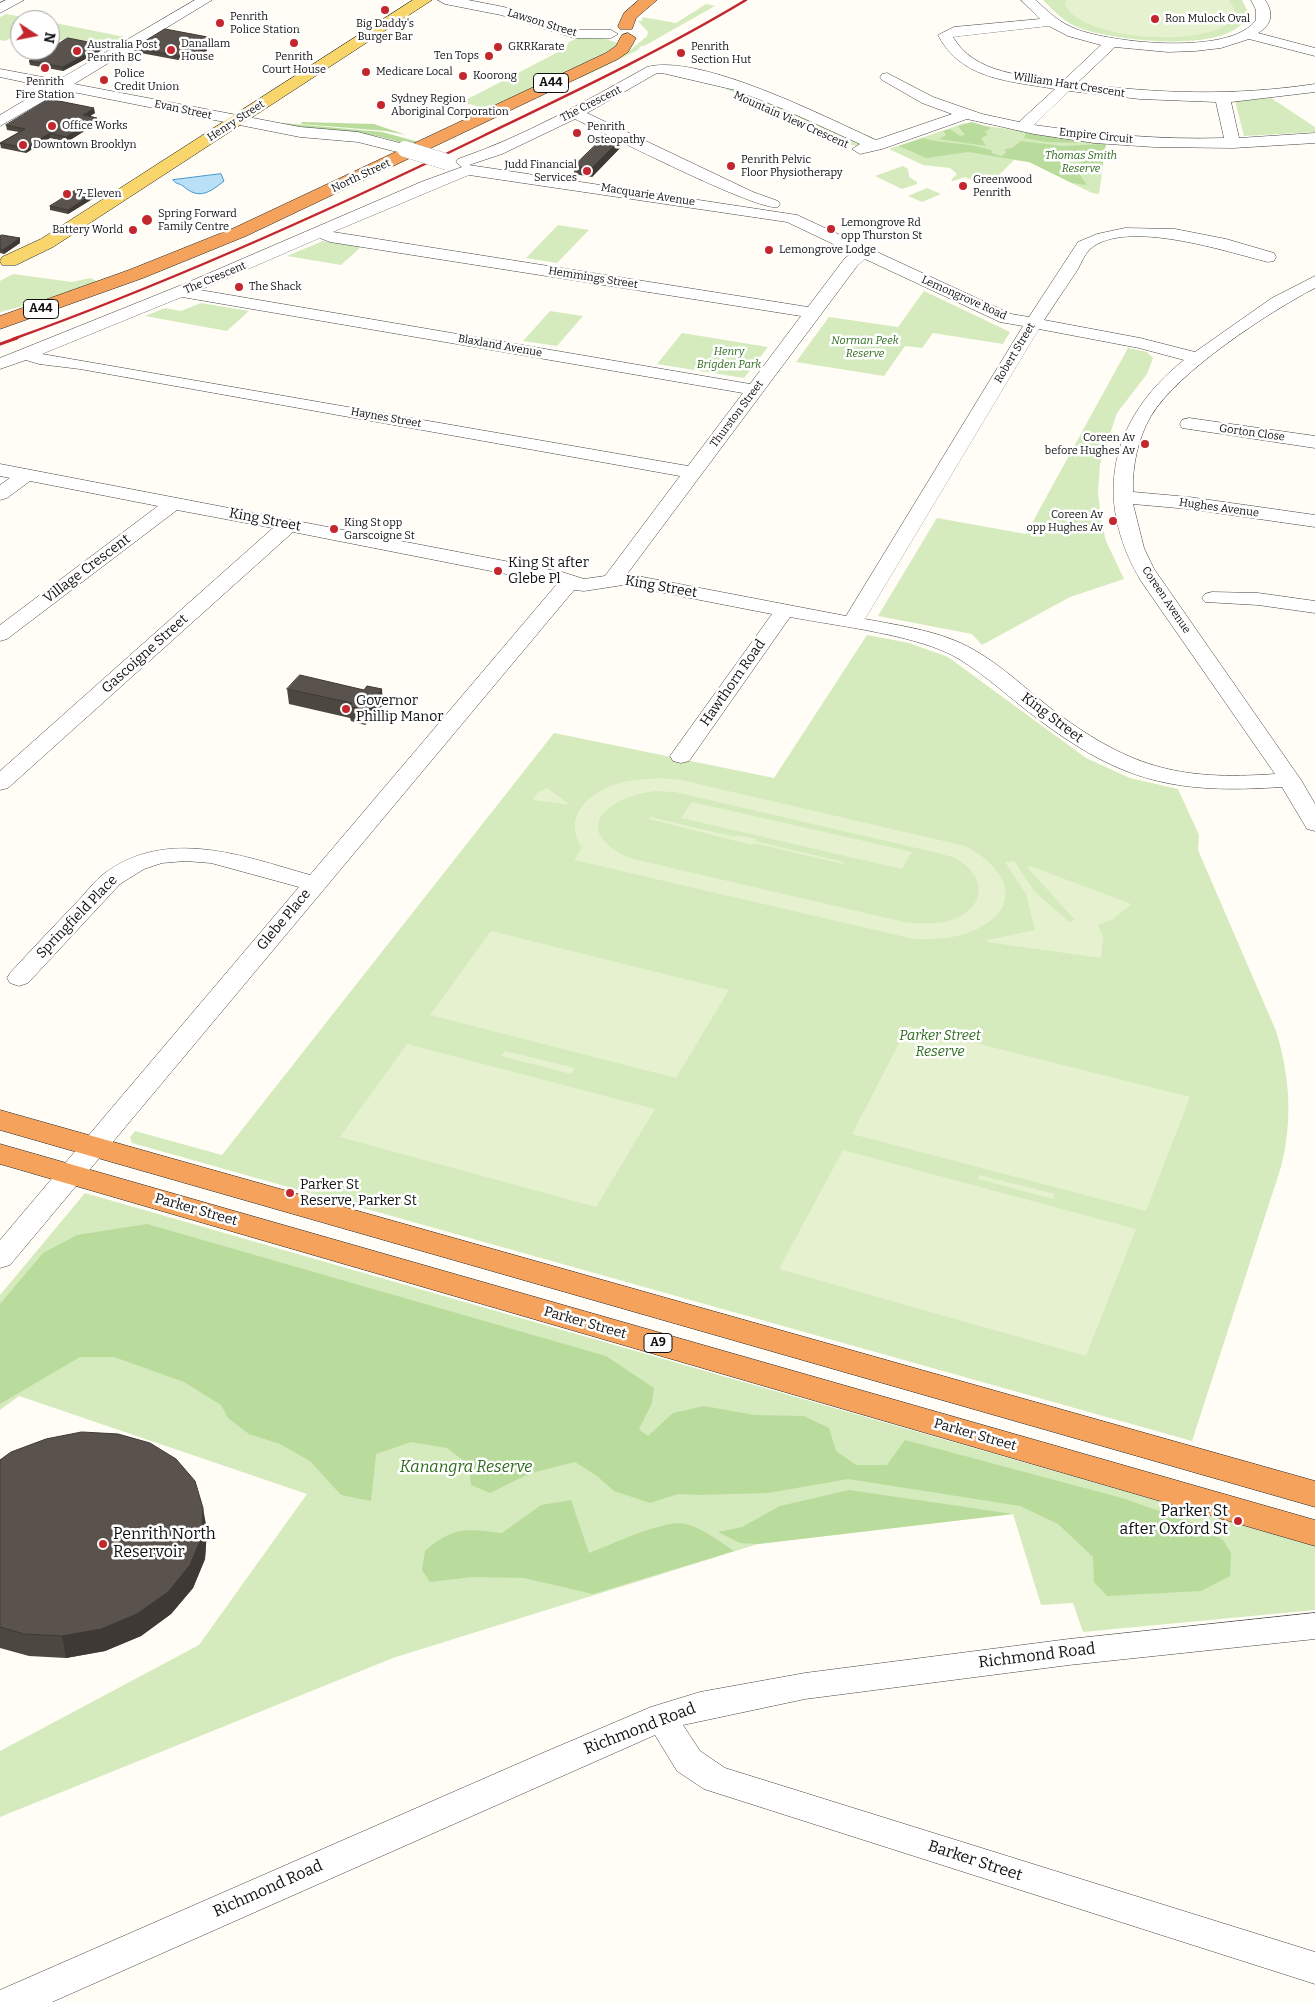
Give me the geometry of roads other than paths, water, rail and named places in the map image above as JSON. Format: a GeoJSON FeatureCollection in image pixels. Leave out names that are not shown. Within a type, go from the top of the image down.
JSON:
{"type":"FeatureCollection","features":[{"type":"Feature","properties":{"kind":"highway","name":"A44"},"geometry":{"type":"LineString","coordinates":[[621,33],[629,16],[649,0]]}},
{"type":"Feature","properties":{"kind":"highway","name":"North Street"},"geometry":{"type":"LineString","coordinates":[[0,323],[240,232],[382,166],[522,97],[612,56],[622,49],[621,33]]}},
{"type":"Feature","properties":{"kind":"highway","name":"North Street"},"geometry":{"type":"LineString","coordinates":[[0,316],[80,294]]}},
{"type":"Feature","properties":{"kind":"highway"},"geometry":{"type":"LineString","coordinates":[[0,1120],[1315,1494]]}},
{"type":"Feature","properties":{"kind":"highway","name":"Parker Street"},"geometry":{"type":"LineString","coordinates":[[0,1154],[1315,1533]]}},
{"type":"Feature","properties":{"kind":"highway"},"geometry":{"type":"LineString","coordinates":[[1273,1482],[1290,1483],[1315,1479]]}},
{"type":"Feature","properties":{"kind":"main road","name":"Henry Street"},"geometry":{"type":"LineString","coordinates":[[7,266],[47,243],[424,0]]}},
{"type":"Feature","properties":{"kind":"street"},"geometry":{"type":"LineString","coordinates":[[0,9],[17,0]]}},
{"type":"Feature","properties":{"kind":"street"},"geometry":{"type":"LineString","coordinates":[[0,121],[205,0]]}},
{"type":"Feature","properties":{"kind":"street","name":"Lawson Street"},"geometry":{"type":"LineString","coordinates":[[445,0],[504,11],[574,34],[621,33]]}},
{"type":"Feature","properties":{"kind":"street"},"geometry":{"type":"LineString","coordinates":[[1028,0],[1050,22],[1072,33],[1111,43],[1148,47],[1183,47],[1219,42],[1249,33],[1261,23],[1264,17],[1264,9],[1258,0]]}},
{"type":"Feature","properties":{"kind":"street","name":"William Hart Crescent"},"geometry":{"type":"LineString","coordinates":[[1050,22],[954,31],[945,35],[974,66],[1000,74],[1066,86],[1141,95],[1222,97],[1269,94],[1315,88]]}},
{"type":"Feature","properties":{"kind":"street"},"geometry":{"type":"LineString","coordinates":[[1249,33],[1315,48]]}},
{"type":"Feature","properties":{"kind":"street"},"geometry":{"type":"LineString","coordinates":[[1249,33],[1315,52]]}},
{"type":"Feature","properties":{"kind":"street"},"geometry":{"type":"LineString","coordinates":[[1023,127],[1111,43]]}},
{"type":"Feature","properties":{"kind":"street","name":"Mountain View Crescent"},"geometry":{"type":"LineString","coordinates":[[660,68],[737,84],[869,148]]}},
{"type":"Feature","properties":{"kind":"street","name":"The Crescent"},"geometry":{"type":"LineString","coordinates":[[0,364],[186,290],[323,232],[427,185],[446,180],[461,166],[574,113],[652,70],[660,68]]}},
{"type":"Feature","properties":{"kind":"street","name":"Evan Street"},"geometry":{"type":"LineString","coordinates":[[0,73],[300,132],[367,139],[461,166]]}},
{"type":"Feature","properties":{"kind":"street","name":"Mountain View Crescent"},"geometry":{"type":"LineString","coordinates":[[692,74],[852,148],[869,148]]}},
{"type":"Feature","properties":{"kind":"street","name":"Empire Circuit"},"geometry":{"type":"LineString","coordinates":[[887,77],[913,93],[966,114],[1023,127],[1129,140],[1233,142],[1315,138]]}},
{"type":"Feature","properties":{"kind":"street","name":"Mountain View Crescent"},"geometry":{"type":"LineString","coordinates":[[721,89],[725,85],[737,84]]}},
{"type":"Feature","properties":{"kind":"street"},"geometry":{"type":"LineString","coordinates":[[1222,97],[1233,142]]}},
{"type":"Feature","properties":{"kind":"street","name":"Lemongrove Road"},"geometry":{"type":"LineString","coordinates":[[574,113],[747,195],[782,209],[784,216],[795,219],[998,315],[1033,324],[1158,347],[1198,358]]}},
{"type":"Feature","properties":{"kind":"street"},"geometry":{"type":"LineString","coordinates":[[869,148],[966,114]]}},
{"type":"Feature","properties":{"kind":"street","name":"Mountain View Crescent"},"geometry":{"type":"LineString","coordinates":[[869,148],[864,154],[884,163]]}},
{"type":"Feature","properties":{"kind":"street","name":"Macquarie Avenue"},"geometry":{"type":"LineString","coordinates":[[461,166],[784,216]]}},
{"type":"Feature","properties":{"kind":"street"},"geometry":{"type":"LineString","coordinates":[[734,209],[747,195]]}},
{"type":"Feature","properties":{"kind":"street","name":"Hemmings Street"},"geometry":{"type":"LineString","coordinates":[[323,232],[330,237],[373,242],[813,313]]}},
{"type":"Feature","properties":{"kind":"street","name":"Robert Street"},"geometry":{"type":"LineString","coordinates":[[852,623],[1033,324],[1080,251],[1089,243],[1102,238],[1126,234],[1169,234],[1229,244],[1268,257]]}},
{"type":"Feature","properties":{"kind":"street","name":"Thurston Street"},"geometry":{"type":"LineString","coordinates":[[614,579],[851,262],[864,252]]}},
{"type":"Feature","properties":{"kind":"street"},"geometry":{"type":"LineString","coordinates":[[1315,274],[1313,276],[1315,280]]}},
{"type":"Feature","properties":{"kind":"street","name":"Coreen Avenue"},"geometry":{"type":"LineString","coordinates":[[1315,280],[1264,311],[1198,358],[1168,383],[1147,409],[1134,434],[1125,458],[1122,497],[1128,529],[1144,568],[1161,596],[1254,724],[1290,780],[1315,824]]}},
{"type":"Feature","properties":{"kind":"street","name":"Blaxland Avenue"},"geometry":{"type":"LineString","coordinates":[[186,290],[245,302],[755,390]]}},
{"type":"Feature","properties":{"kind":"street"},"geometry":{"type":"LineString","coordinates":[[1158,347],[1163,354],[1161,367],[1168,383]]}},
{"type":"Feature","properties":{"kind":"street","name":"Haynes Street"},"geometry":{"type":"LineString","coordinates":[[32,351],[39,359],[80,364],[693,473]]}},
{"type":"Feature","properties":{"kind":"street","name":"Gorton Close"},"geometry":{"type":"LineString","coordinates":[[1189,424],[1315,442]]}},
{"type":"Feature","properties":{"kind":"street","name":"King Street"},"geometry":{"type":"LineString","coordinates":[[0,470],[562,578],[569,583],[584,585],[614,579],[909,634],[956,649],[977,661],[1096,751],[1132,767],[1164,777],[1205,783],[1290,780]]}},
{"type":"Feature","properties":{"kind":"street"},"geometry":{"type":"LineString","coordinates":[[0,494],[26,475]]}},
{"type":"Feature","properties":{"kind":"street","name":"Hughes Avenue"},"geometry":{"type":"LineString","coordinates":[[1122,497],[1174,501],[1315,521]]}},
{"type":"Feature","properties":{"kind":"street","name":"Village Crescent"},"geometry":{"type":"LineString","coordinates":[[0,634],[174,503]]}},
{"type":"Feature","properties":{"kind":"street","name":"Gascoigne Street"},"geometry":{"type":"LineString","coordinates":[[0,783],[289,525]]}},
{"type":"Feature","properties":{"kind":"street","name":"Glebe Place"},"geometry":{"type":"LineString","coordinates":[[0,1258],[569,583]]}},
{"type":"Feature","properties":{"kind":"street"},"geometry":{"type":"LineString","coordinates":[[1212,598],[1247,598],[1315,607]]}},
{"type":"Feature","properties":{"kind":"street","name":"Hawthorn Road"},"geometry":{"type":"LineString","coordinates":[[681,756],[785,610]]}},
{"type":"Feature","properties":{"kind":"street","name":"Springfield Place"},"geometry":{"type":"LineString","coordinates":[[19,978],[112,879],[126,868],[151,857],[171,853],[198,854],[314,884]]}},
{"type":"Feature","properties":{"kind":"street","name":"Richmond Road"},"geometry":{"type":"LineString","coordinates":[[13,2002],[663,1717],[712,1703],[805,1686],[1068,1652],[1315,1626]]}},
{"type":"Feature","properties":{"kind":"street","name":"Barker Street"},"geometry":{"type":"LineString","coordinates":[[663,1717],[687,1762],[699,1772],[716,1779],[1315,1968]]}},
{"type":"Feature","properties":{"kind":"water"},"geometry":{"type":"Polygon","coordinates":[[[221,174],[224,181],[209,192],[199,194],[173,180],[221,174]]]}},
{"type":"Feature","properties":{"kind":"railway"},"geometry":{"type":"LineString","coordinates":[[13,339],[192,269],[309,218],[616,71],[682,37],[746,0]]}},
{"type":"Feature","properties":{"kind":"railway"},"geometry":{"type":"LineString","coordinates":[[0,344],[17,338]]}},
{"type":"Feature","properties":{"kind":"place","name":"Big Daddy's Burger Bar"},"geometry":{"type":"Point","coordinates":[385,10]}},
{"type":"Feature","properties":{"kind":"place","name":"Ron Mulock Oval"},"geometry":{"type":"Point","coordinates":[1155,19]}},
{"type":"Feature","properties":{"kind":"place","name":"Penrith Police Station"},"geometry":{"type":"Point","coordinates":[220,23]}},
{"type":"Feature","properties":{"kind":"place","name":"Penrith Court House"},"geometry":{"type":"Point","coordinates":[294,43]}},
{"type":"Feature","properties":{"kind":"place","name":"GKRKarate"},"geometry":{"type":"Point","coordinates":[498,47]}},
{"type":"Feature","properties":{"kind":"place","name":"Danallam House"},"geometry":{"type":"Point","coordinates":[171,50]}},
{"type":"Feature","properties":{"kind":"place","name":"Australia Post Penrith BC"},"geometry":{"type":"Point","coordinates":[77,51]}},
{"type":"Feature","properties":{"kind":"place","name":"Penrith Section Hut"},"geometry":{"type":"Point","coordinates":[681,53]}},
{"type":"Feature","properties":{"kind":"place","name":"Ten Tops"},"geometry":{"type":"Point","coordinates":[489,56]}},
{"type":"Feature","properties":{"kind":"place","name":"Penrith Fire Station"},"geometry":{"type":"Point","coordinates":[45,68]}},
{"type":"Feature","properties":{"kind":"place","name":"Medicare Local"},"geometry":{"type":"Point","coordinates":[366,72]}},
{"type":"Feature","properties":{"kind":"place","name":"Koorong"},"geometry":{"type":"Point","coordinates":[463,76]}},
{"type":"Feature","properties":{"kind":"place","name":"Police Credit Union"},"geometry":{"type":"Point","coordinates":[104,80]}},
{"type":"Feature","properties":{"kind":"place","name":"Sydney Region Aboriginal Corporation"},"geometry":{"type":"Point","coordinates":[381,105]}},
{"type":"Feature","properties":{"kind":"place","name":"Office Works"},"geometry":{"type":"Point","coordinates":[52,126]}},
{"type":"Feature","properties":{"kind":"place","name":"Penrith Osteopathy"},"geometry":{"type":"Point","coordinates":[577,133]}},
{"type":"Feature","properties":{"kind":"place","name":"Downtown Brooklyn"},"geometry":{"type":"Point","coordinates":[23,145]}},
{"type":"Feature","properties":{"kind":"place","name":"Penrith Pelvic Floor Physiotherapy"},"geometry":{"type":"Point","coordinates":[731,166]}},
{"type":"Feature","properties":{"kind":"place","name":"Judd Financial Services"},"geometry":{"type":"Point","coordinates":[587,171]}},
{"type":"Feature","properties":{"kind":"place","name":"Greenwood Penrith"},"geometry":{"type":"Point","coordinates":[963,186]}},
{"type":"Feature","properties":{"kind":"place","name":"7-Eleven"},"geometry":{"type":"Point","coordinates":[67,194]}},
{"type":"Feature","properties":{"kind":"place","name":"Spring Forward Family Centre"},"geometry":{"type":"Point","coordinates":[147,220]}},
{"type":"Feature","properties":{"kind":"place","name":"Lemongrove Rd opp Thurston St"},"geometry":{"type":"Point","coordinates":[831,229]}},
{"type":"Feature","properties":{"kind":"place","name":"Battery World"},"geometry":{"type":"Point","coordinates":[133,230]}},
{"type":"Feature","properties":{"kind":"place","name":"Lemongrove Lodge"},"geometry":{"type":"Point","coordinates":[769,250]}},
{"type":"Feature","properties":{"kind":"place","name":"The Shack"},"geometry":{"type":"Point","coordinates":[239,287]}},
{"type":"Feature","properties":{"kind":"place","name":"Coreen Av before Hughes Av"},"geometry":{"type":"Point","coordinates":[1145,444]}},
{"type":"Feature","properties":{"kind":"place","name":"Coreen Av opp Hughes Av"},"geometry":{"type":"Point","coordinates":[1113,521]}},
{"type":"Feature","properties":{"kind":"place","name":"King St opp Garscoigne St"},"geometry":{"type":"Point","coordinates":[334,529]}},
{"type":"Feature","properties":{"kind":"place","name":"King St after Glebe Pl"},"geometry":{"type":"Point","coordinates":[498,571]}},
{"type":"Feature","properties":{"kind":"place","name":"Governor Phillip Manor"},"geometry":{"type":"Point","coordinates":[346,709]}},
{"type":"Feature","properties":{"kind":"place","name":"Parker St Reserve, Parker St"},"geometry":{"type":"Point","coordinates":[290,1193]}},
{"type":"Feature","properties":{"kind":"place","name":"Parker St after Oxford St"},"geometry":{"type":"Point","coordinates":[1238,1521]}},
{"type":"Feature","properties":{"kind":"place","name":"Penrith North Reservoir"},"geometry":{"type":"Point","coordinates":[103,1544]}},
{"type":"Feature","properties":{"kind":"park label","name":"Thomas Smith Reserve"},"geometry":{"type":"Point","coordinates":[1081,162]}},
{"type":"Feature","properties":{"kind":"park label","name":"Norman Peek Reserve"},"geometry":{"type":"Point","coordinates":[865,347]}},
{"type":"Feature","properties":{"kind":"park label","name":"Henry Brigden Park"},"geometry":{"type":"Point","coordinates":[729,358]}},
{"type":"Feature","properties":{"kind":"park label","name":"Parker Street Reserve"},"geometry":{"type":"Point","coordinates":[940,1044]}},
{"type":"Feature","properties":{"kind":"park label","name":"Kanangra Reserve"},"geometry":{"type":"Point","coordinates":[466,1468]}}]}
